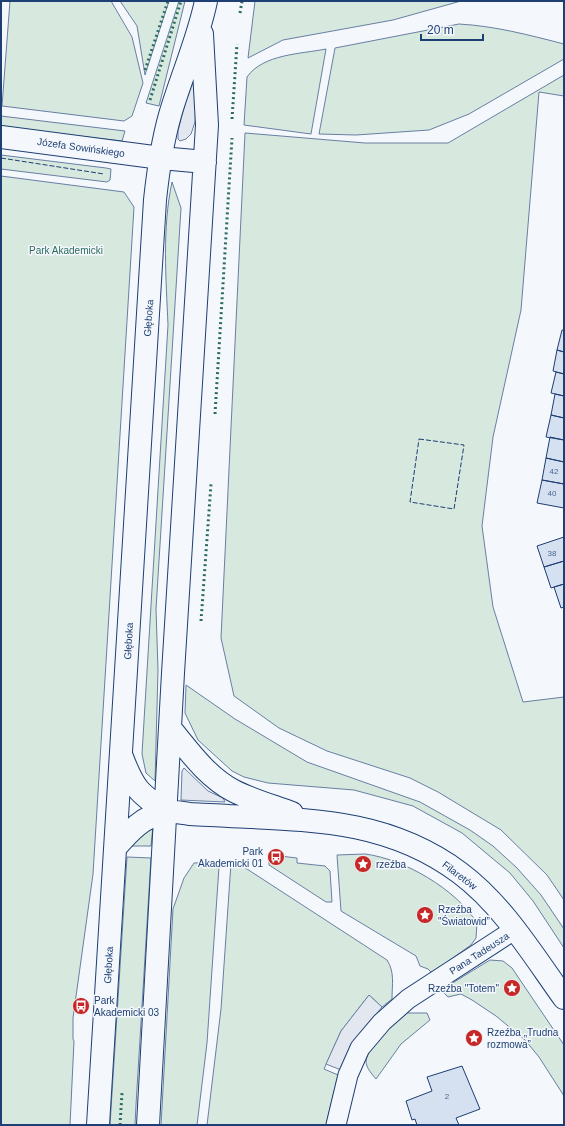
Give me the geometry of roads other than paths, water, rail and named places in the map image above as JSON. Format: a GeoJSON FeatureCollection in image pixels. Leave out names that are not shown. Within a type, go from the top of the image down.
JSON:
{"type":"FeatureCollection","features":[{"type":"Feature","properties":{"kind":"main road","name":"Głęboka"},"geometry":{"type":"LineString","coordinates":[[98,1125],[154,216],[161,158],[170,116],[202,23],[206,1]]}},
{"type":"Feature","properties":{"kind":"main road","name":"Głęboka"},"geometry":{"type":"LineString","coordinates":[[148,1125],[170,728],[207,125],[202,23]]}},
{"type":"Feature","properties":{"kind":"main road","name":"Józefa Sowińskiego"},"geometry":{"type":"LineString","coordinates":[[1,137],[161,158]]}},
{"type":"Feature","properties":{"kind":"main road"},"geometry":{"type":"LineString","coordinates":[[161,158],[205,162]]}},
{"type":"Feature","properties":{"kind":"main road","name":"Filaretów"},"geometry":{"type":"LineString","coordinates":[[170,728],[205,770],[234,791],[310,820]]}},
{"type":"Feature","properties":{"kind":"main road"},"geometry":{"type":"LineString","coordinates":[[121,754],[129,776],[140,793],[166,812]]}},
{"type":"Feature","properties":{"kind":"main road","name":"Filaretów"},"geometry":{"type":"LineString","coordinates":[[115,848],[139,822],[166,812],[342,823],[388,834],[436,857],[460,873],[482,892],[514,930],[564,998]]}},
{"type":"Feature","properties":{"kind":"street","name":"Pana Tadeusza"},"geometry":{"type":"LineString","coordinates":[[336,1125],[348,1075],[360,1048],[382,1022],[408,999],[514,930]]}},
{"type":"Feature","properties":{"kind":"place","name":"Park Akademicki 01"},"geometry":{"type":"Point","coordinates":[276,857]}},
{"type":"Feature","properties":{"kind":"place","name":"rzeźba"},"geometry":{"type":"Point","coordinates":[363,864]}},
{"type":"Feature","properties":{"kind":"place","name":"Rzeźba \"Światowid”"},"geometry":{"type":"Point","coordinates":[425,915]}},
{"type":"Feature","properties":{"kind":"place","name":"Rzeźba \"Totem\""},"geometry":{"type":"Point","coordinates":[512,988]}},
{"type":"Feature","properties":{"kind":"place","name":"Park Akademicki 03"},"geometry":{"type":"Point","coordinates":[81,1006]}},
{"type":"Feature","properties":{"kind":"place","name":"Rzeźba „Trudna rozmowa”"},"geometry":{"type":"Point","coordinates":[474,1038]}},
{"type":"Feature","properties":{"kind":"park label","name":"Park Akademicki"},"geometry":{"type":"Point","coordinates":[66,250]}}]}
